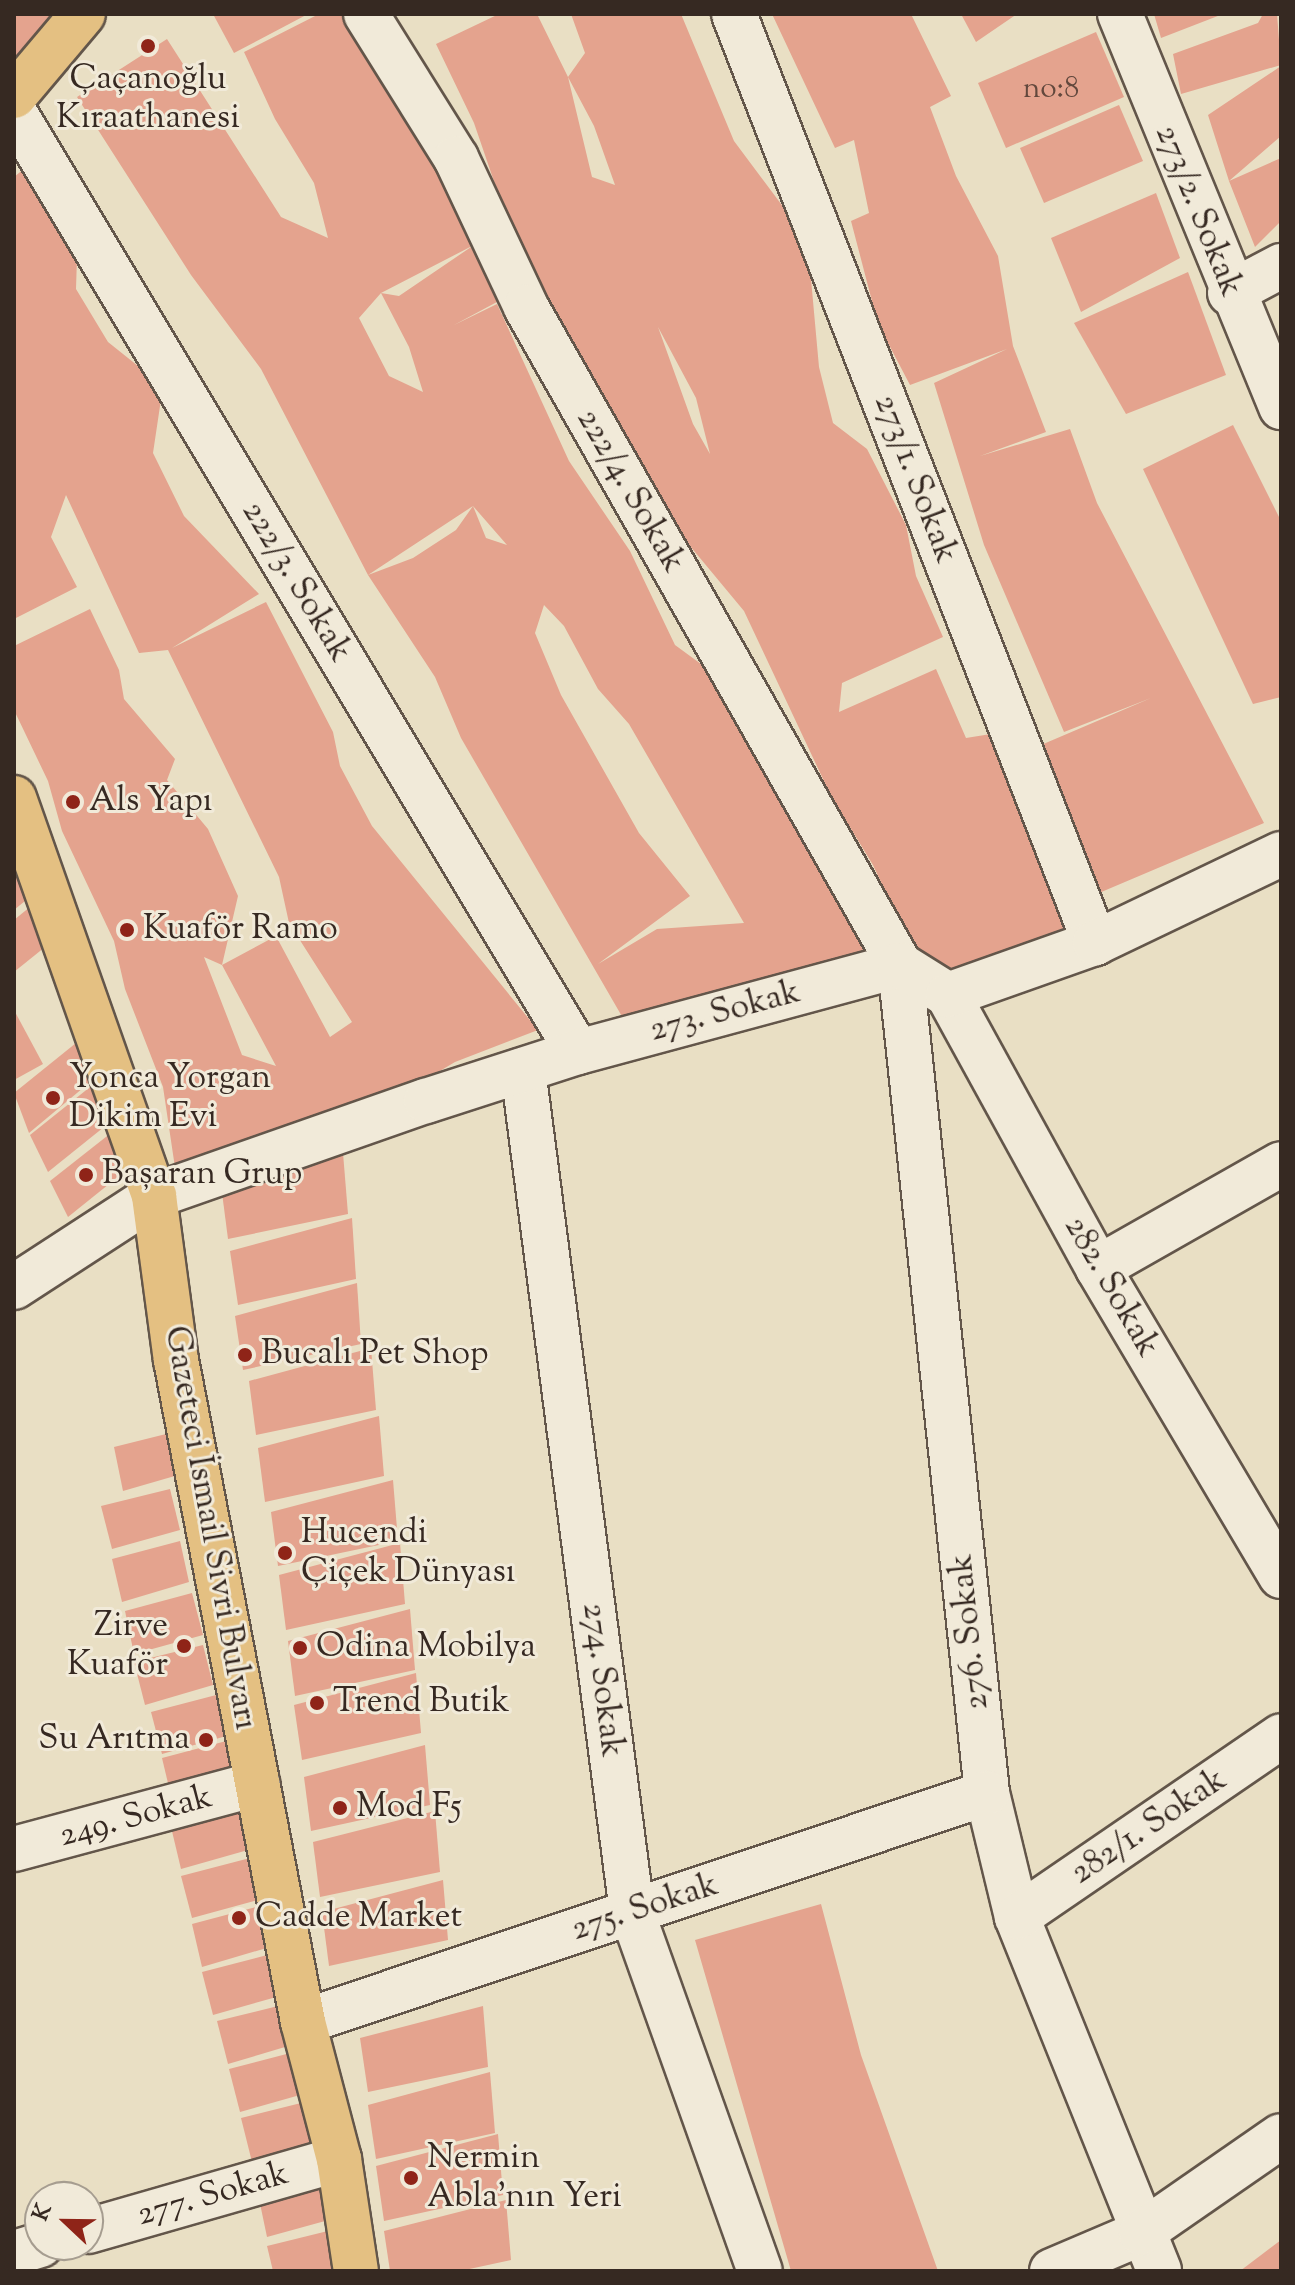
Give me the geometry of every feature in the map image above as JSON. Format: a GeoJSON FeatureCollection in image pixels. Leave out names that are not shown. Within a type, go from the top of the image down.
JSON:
{"type":"FeatureCollection","features":[{"type":"Feature","properties":{"kind":"main road"},"geometry":{"type":"LineString","coordinates":[[14,96],[83,14]]}},
{"type":"Feature","properties":{"kind":"main road","name":"Gazeteci İsmail Sivri Bulvarı"},"geometry":{"type":"LineString","coordinates":[[16,813],[154,1196],[176,1360],[303,2022],[339,2159],[356,2271]]}},
{"type":"Feature","properties":{"kind":"street","name":"222/4. Sokak"},"geometry":{"type":"LineString","coordinates":[[366,14],[456,158],[526,307],[900,965]]}},
{"type":"Feature","properties":{"kind":"street","name":"273/1. Sokak"},"geometry":{"type":"LineString","coordinates":[[734,14],[1095,943]]}},
{"type":"Feature","properties":{"kind":"street","name":"273/2. Sokak"},"geometry":{"type":"LineString","coordinates":[[1120,14],[1230,293],[1281,407]]}},
{"type":"Feature","properties":{"kind":"street","name":"222/3. Sokak"},"geometry":{"type":"LineString","coordinates":[[14,112],[578,1052]]}},
{"type":"Feature","properties":{"kind":"street"},"geometry":{"type":"LineString","coordinates":[[1230,293],[1281,266]]}},
{"type":"Feature","properties":{"kind":"street"},"geometry":{"type":"LineString","coordinates":[[900,965],[948,995],[1095,943],[1281,854]]}},
{"type":"Feature","properties":{"kind":"street","name":"273. Sokak"},"geometry":{"type":"LineString","coordinates":[[14,1287],[154,1196],[578,1052],[900,965]]}},
{"type":"Feature","properties":{"kind":"street","name":"276. Sokak"},"geometry":{"type":"LineString","coordinates":[[900,965],[987,1793],[1017,1917],[1150,2252]]}},
{"type":"Feature","properties":{"kind":"street","name":"282. Sokak"},"geometry":{"type":"LineString","coordinates":[[948,995],[1098,1268],[1281,1576]]}},
{"type":"Feature","properties":{"kind":"street","name":"274. Sokak"},"geometry":{"type":"LineString","coordinates":[[523,1070],[632,1912],[760,2271]]}},
{"type":"Feature","properties":{"kind":"street"},"geometry":{"type":"LineString","coordinates":[[1098,1268],[1281,1164]]}},
{"type":"Feature","properties":{"kind":"street","name":"282/1. Sokak"},"geometry":{"type":"LineString","coordinates":[[1017,1917],[1281,1736]]}},
{"type":"Feature","properties":{"kind":"street","name":"249. Sokak"},"geometry":{"type":"LineString","coordinates":[[14,1849],[257,1784]]}},
{"type":"Feature","properties":{"kind":"street","name":"275. Sokak"},"geometry":{"type":"LineString","coordinates":[[303,2022],[987,1793]]}},
{"type":"Feature","properties":{"kind":"street"},"geometry":{"type":"LineString","coordinates":[[1052,2271],[1150,2252],[1281,2136]]}},
{"type":"Feature","properties":{"kind":"street","name":"277. Sokak"},"geometry":{"type":"LineString","coordinates":[[104,2226],[339,2159]]}},
{"type":"Feature","properties":{"kind":"building"},"geometry":{"type":"Polygon","coordinates":[[[14,14],[60,14],[14,61],[14,14]]]}},
{"type":"Feature","properties":{"kind":"building"},"geometry":{"type":"Polygon","coordinates":[[[213,14],[308,14],[234,53],[213,14]]]}},
{"type":"Feature","properties":{"kind":"building"},"geometry":{"type":"Polygon","coordinates":[[[319,14],[341,14],[410,117],[510,295],[454,325],[497,304],[569,461],[630,551],[675,645],[716,675],[897,964],[631,1032],[461,738],[435,677],[368,575],[261,369],[191,275],[77,97],[167,39],[281,217],[328,238],[314,183],[275,119],[244,52],[319,14]],[[474,245],[381,293],[399,296],[474,245]],[[381,293],[359,318],[389,376],[423,392],[409,347],[381,293]],[[473,506],[368,575],[413,558],[456,530],[473,506]],[[473,506],[486,538],[507,545],[473,506]],[[544,605],[535,633],[561,695],[639,833],[690,896],[598,964],[657,929],[744,923],[629,724],[598,689],[564,626],[544,605]]]}},
{"type":"Feature","properties":{"kind":"building"},"geometry":{"type":"Polygon","coordinates":[[[499,14],[537,14],[568,77],[585,53],[571,14],[681,14],[734,141],[787,212],[811,279],[819,367],[833,423],[867,449],[906,525],[916,576],[943,637],[842,683],[839,712],[936,669],[966,738],[997,733],[1083,940],[949,985],[914,953],[873,865],[831,796],[744,611],[690,546],[636,466],[588,368],[533,295],[474,123],[436,44],[499,14]],[[568,77],[592,177],[615,185],[594,126],[568,77]],[[658,327],[693,424],[710,454],[696,398],[658,327]]]}},
{"type":"Feature","properties":{"kind":"building"},"geometry":{"type":"Polygon","coordinates":[[[772,14],[911,14],[951,96],[930,107],[956,176],[998,256],[1013,346],[1046,432],[980,456],[1070,429],[1097,503],[1264,823],[1099,893],[1034,748],[1151,698],[1064,732],[984,545],[934,383],[1007,349],[910,385],[878,324],[851,221],[869,213],[854,140],[835,148],[772,14]]]}},
{"type":"Feature","properties":{"kind":"building"},"geometry":{"type":"Polygon","coordinates":[[[961,14],[1017,14],[976,42],[961,14]]]}},
{"type":"Feature","properties":{"kind":"building"},"geometry":{"type":"Polygon","coordinates":[[[1154,14],[1223,14],[1161,38],[1154,14]]]}},
{"type":"Feature","properties":{"kind":"building"},"geometry":{"type":"Polygon","coordinates":[[[1263,14],[1277,14],[1281,65],[1181,94],[1173,54],[1258,23],[1263,14]]]}},
{"type":"Feature","properties":{"kind":"building"},"geometry":{"type":"Polygon","coordinates":[[[1096,32],[1124,97],[1006,148],[978,83],[1096,32]]]}},
{"type":"Feature","properties":{"kind":"building"},"geometry":{"type":"Polygon","coordinates":[[[1281,66],[1281,136],[1229,181],[1208,115],[1281,66]]]}},
{"type":"Feature","properties":{"kind":"building"},"geometry":{"type":"Polygon","coordinates":[[[1119,105],[1143,161],[1044,203],[1020,148],[1119,105]]]}},
{"type":"Feature","properties":{"kind":"building"},"geometry":{"type":"Polygon","coordinates":[[[1281,158],[1281,221],[1255,247],[1229,181],[1281,158]]]}},
{"type":"Feature","properties":{"kind":"building"},"geometry":{"type":"Polygon","coordinates":[[[35,160],[78,227],[76,289],[108,342],[163,386],[153,453],[184,516],[259,594],[172,648],[266,602],[333,732],[340,766],[372,826],[538,1030],[455,1062],[396,1097],[177,1181],[163,1087],[125,989],[114,941],[62,831],[48,781],[14,710],[14,646],[90,609],[119,670],[124,699],[175,759],[167,780],[208,829],[238,896],[222,965],[276,936],[330,1037],[352,1022],[289,923],[279,877],[168,650],[139,653],[66,495],[51,537],[77,587],[14,619],[14,177],[35,160]],[[204,957],[242,1055],[276,1066],[222,965],[204,957]]]}},
{"type":"Feature","properties":{"kind":"building"},"geometry":{"type":"Polygon","coordinates":[[[1156,193],[1180,258],[1081,312],[1051,238],[1156,193]]]}},
{"type":"Feature","properties":{"kind":"building"},"geometry":{"type":"Polygon","coordinates":[[[1188,272],[1226,375],[1126,414],[1074,323],[1188,272]]]}},
{"type":"Feature","properties":{"kind":"building"},"geometry":{"type":"Polygon","coordinates":[[[1233,425],[1281,521],[1281,697],[1253,704],[1143,469],[1233,425]]]}},
{"type":"Feature","properties":{"kind":"building"},"geometry":{"type":"Polygon","coordinates":[[[14,859],[36,892],[14,910],[14,859]]]}},
{"type":"Feature","properties":{"kind":"building"},"geometry":{"type":"Polygon","coordinates":[[[36,902],[50,943],[14,972],[14,920],[36,902]]]}},
{"type":"Feature","properties":{"kind":"building"},"geometry":{"type":"Polygon","coordinates":[[[14,1010],[43,1064],[14,1080],[14,1010]]]}},
{"type":"Feature","properties":{"kind":"building"},"geometry":{"type":"Polygon","coordinates":[[[76,1043],[89,1083],[29,1133],[14,1093],[76,1043]]]}},
{"type":"Feature","properties":{"kind":"building"},"geometry":{"type":"Polygon","coordinates":[[[95,1083],[109,1123],[48,1172],[30,1135],[95,1083]]]}},
{"type":"Feature","properties":{"kind":"building"},"geometry":{"type":"Polygon","coordinates":[[[116,1129],[129,1168],[68,1217],[50,1181],[116,1129]]]}},
{"type":"Feature","properties":{"kind":"building"},"geometry":{"type":"Polygon","coordinates":[[[343,1153],[348,1214],[228,1239],[221,1185],[343,1153]]]}},
{"type":"Feature","properties":{"kind":"building"},"geometry":{"type":"Polygon","coordinates":[[[352,1218],[356,1279],[238,1305],[230,1251],[352,1218]]]}},
{"type":"Feature","properties":{"kind":"building"},"geometry":{"type":"Polygon","coordinates":[[[357,1283],[361,1344],[243,1370],[235,1316],[357,1283]]]}},
{"type":"Feature","properties":{"kind":"building"},"geometry":{"type":"Polygon","coordinates":[[[371,1348],[376,1410],[256,1435],[249,1381],[371,1348]]]}},
{"type":"Feature","properties":{"kind":"building"},"geometry":{"type":"Polygon","coordinates":[[[379,1416],[384,1476],[265,1502],[258,1448],[379,1416]]]}},
{"type":"Feature","properties":{"kind":"building"},"geometry":{"type":"Polygon","coordinates":[[[182,1430],[192,1471],[123,1491],[114,1447],[182,1430]]]}},
{"type":"Feature","properties":{"kind":"building"},"geometry":{"type":"Polygon","coordinates":[[[393,1480],[398,1541],[278,1566],[271,1512],[393,1480]]]}},
{"type":"Feature","properties":{"kind":"building"},"geometry":{"type":"Polygon","coordinates":[[[170,1489],[180,1530],[112,1549],[101,1506],[170,1489]]]}},
{"type":"Feature","properties":{"kind":"building"},"geometry":{"type":"Polygon","coordinates":[[[180,1541],[189,1582],[122,1602],[112,1559],[180,1541]]]}},
{"type":"Feature","properties":{"kind":"building"},"geometry":{"type":"Polygon","coordinates":[[[400,1543],[405,1604],[286,1630],[279,1575],[400,1543]]]}},
{"type":"Feature","properties":{"kind":"building"},"geometry":{"type":"Polygon","coordinates":[[[192,1593],[203,1635],[134,1654],[125,1611],[192,1593]]]}},
{"type":"Feature","properties":{"kind":"building"},"geometry":{"type":"Polygon","coordinates":[[[410,1609],[415,1670],[295,1696],[288,1641],[410,1609]]]}},
{"type":"Feature","properties":{"kind":"building"},"geometry":{"type":"Polygon","coordinates":[[[203,1645],[213,1685],[145,1705],[134,1662],[203,1645]]]}},
{"type":"Feature","properties":{"kind":"building"},"geometry":{"type":"Polygon","coordinates":[[[416,1673],[421,1733],[302,1760],[294,1705],[416,1673]]]}},
{"type":"Feature","properties":{"kind":"building"},"geometry":{"type":"Polygon","coordinates":[[[220,1694],[230,1735],[162,1754],[151,1712],[220,1694]]]}},
{"type":"Feature","properties":{"kind":"building"},"geometry":{"type":"Polygon","coordinates":[[[230,1740],[240,1781],[172,1800],[162,1758],[230,1740]]]}},
{"type":"Feature","properties":{"kind":"building"},"geometry":{"type":"Polygon","coordinates":[[[425,1745],[430,1805],[311,1831],[304,1777],[425,1745]]]}},
{"type":"Feature","properties":{"kind":"building"},"geometry":{"type":"Polygon","coordinates":[[[239,1809],[248,1850],[181,1869],[171,1827],[239,1809]]]}},
{"type":"Feature","properties":{"kind":"building"},"geometry":{"type":"Polygon","coordinates":[[[435,1811],[440,1872],[320,1897],[313,1842],[435,1811]]]}},
{"type":"Feature","properties":{"kind":"building"},"geometry":{"type":"Polygon","coordinates":[[[250,1858],[261,1899],[192,1918],[181,1876],[250,1858]]]}},
{"type":"Feature","properties":{"kind":"building"},"geometry":{"type":"Polygon","coordinates":[[[443,1880],[448,1940],[329,1966],[322,1912],[443,1880]]]}},
{"type":"Feature","properties":{"kind":"building"},"geometry":{"type":"Polygon","coordinates":[[[821,1904],[861,2055],[938,2271],[791,2271],[695,1940],[821,1904]]]}},
{"type":"Feature","properties":{"kind":"building"},"geometry":{"type":"Polygon","coordinates":[[[260,1906],[270,1947],[202,1967],[192,1924],[260,1906]]]}},
{"type":"Feature","properties":{"kind":"building"},"geometry":{"type":"Polygon","coordinates":[[[271,1954],[280,1996],[213,2015],[202,1972],[271,1954]]]}},
{"type":"Feature","properties":{"kind":"building"},"geometry":{"type":"Polygon","coordinates":[[[286,2004],[295,2044],[228,2064],[217,2021],[286,2004]]]}},
{"type":"Feature","properties":{"kind":"building"},"geometry":{"type":"Polygon","coordinates":[[[483,2006],[488,2067],[368,2092],[360,2038],[483,2006]]]}},
{"type":"Feature","properties":{"kind":"building"},"geometry":{"type":"Polygon","coordinates":[[[298,2051],[307,2093],[240,2112],[229,2069],[298,2051]]]}},
{"type":"Feature","properties":{"kind":"building"},"geometry":{"type":"Polygon","coordinates":[[[490,2072],[495,2133],[376,2159],[368,2105],[490,2072]]]}},
{"type":"Feature","properties":{"kind":"building"},"geometry":{"type":"Polygon","coordinates":[[[309,2101],[320,2142],[252,2162],[241,2118],[309,2101]]]}},
{"type":"Feature","properties":{"kind":"building"},"geometry":{"type":"Polygon","coordinates":[[[498,2134],[503,2195],[384,2221],[376,2166],[498,2134]]]}},
{"type":"Feature","properties":{"kind":"building"},"geometry":{"type":"Polygon","coordinates":[[[325,2176],[336,2218],[267,2237],[258,2194],[325,2176]]]}},
{"type":"Feature","properties":{"kind":"building"},"geometry":{"type":"Polygon","coordinates":[[[506,2200],[511,2260],[460,2271],[390,2271],[384,2231],[506,2200]]]}},
{"type":"Feature","properties":{"kind":"building"},"geometry":{"type":"Polygon","coordinates":[[[336,2229],[339,2271],[273,2271],[267,2246],[336,2229]]]}},
{"type":"Feature","properties":{"kind":"building"},"geometry":{"type":"Polygon","coordinates":[[[1281,2240],[1281,2271],[1240,2271],[1281,2240]]]}},
{"type":"Feature","properties":{"kind":"place","name":"Çaçanoğlu Kıraathanesi"},"geometry":{"type":"Point","coordinates":[148,46]}},
{"type":"Feature","properties":{"kind":"place","name":"Als Yapı"},"geometry":{"type":"Point","coordinates":[73,802]}},
{"type":"Feature","properties":{"kind":"place","name":"Kuaför Ramo"},"geometry":{"type":"Point","coordinates":[127,930]}},
{"type":"Feature","properties":{"kind":"place","name":"Yonca Yorgan Dikim Evi"},"geometry":{"type":"Point","coordinates":[53,1098]}},
{"type":"Feature","properties":{"kind":"place","name":"Başaran Grup"},"geometry":{"type":"Point","coordinates":[86,1175]}},
{"type":"Feature","properties":{"kind":"place","name":"Bucalı Pet Shop"},"geometry":{"type":"Point","coordinates":[245,1355]}},
{"type":"Feature","properties":{"kind":"place","name":"Hucendi Çiçek Dünyası"},"geometry":{"type":"Point","coordinates":[285,1553]}},
{"type":"Feature","properties":{"kind":"place","name":"Zirve Kuaför"},"geometry":{"type":"Point","coordinates":[184,1646]}},
{"type":"Feature","properties":{"kind":"place","name":"Odina Mobilya"},"geometry":{"type":"Point","coordinates":[300,1648]}},
{"type":"Feature","properties":{"kind":"place","name":"Trend Butik"},"geometry":{"type":"Point","coordinates":[317,1703]}},
{"type":"Feature","properties":{"kind":"place","name":"Su Arıtma"},"geometry":{"type":"Point","coordinates":[206,1740]}},
{"type":"Feature","properties":{"kind":"place","name":"Mod F5"},"geometry":{"type":"Point","coordinates":[340,1808]}},
{"type":"Feature","properties":{"kind":"place","name":"Cadde Market"},"geometry":{"type":"Point","coordinates":[239,1918]}},
{"type":"Feature","properties":{"kind":"place","name":"Nermin Abla'nın Yeri"},"geometry":{"type":"Point","coordinates":[411,2178]}}]}
